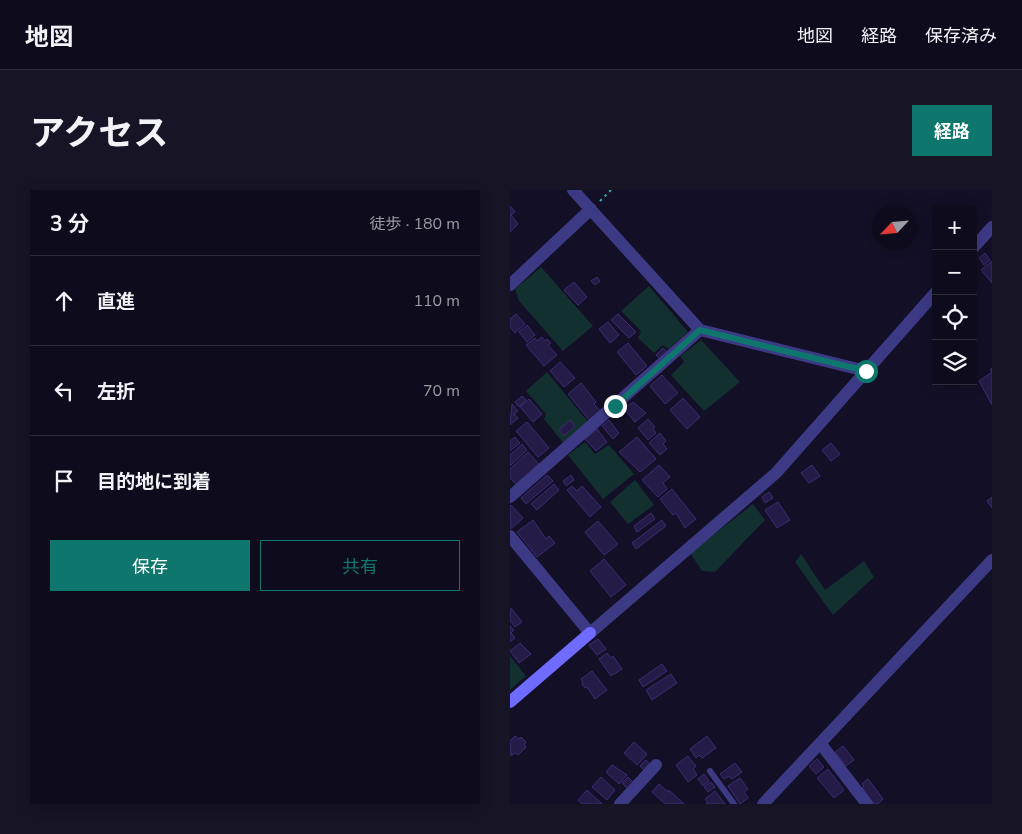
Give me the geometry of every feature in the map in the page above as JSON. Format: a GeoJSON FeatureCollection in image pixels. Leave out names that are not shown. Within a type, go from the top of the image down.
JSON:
{"type":"FeatureCollection","features":[{"type":"Feature","properties":{"kind":"street"},"geometry":{"type":"LineString","coordinates":[[573,190],[700,330],[866,371]]}},
{"type":"Feature","properties":{"kind":"street"},"geometry":{"type":"LineString","coordinates":[[510,285],[590,209]]}},
{"type":"Feature","properties":{"kind":"street"},"geometry":{"type":"LineString","coordinates":[[977,244],[992,227]]}},
{"type":"Feature","properties":{"kind":"street"},"geometry":{"type":"LineString","coordinates":[[510,702],[776,473],[933,295]]}},
{"type":"Feature","properties":{"kind":"street"},"geometry":{"type":"LineString","coordinates":[[510,497],[700,330]]}},
{"type":"Feature","properties":{"kind":"street"},"geometry":{"type":"LineString","coordinates":[[510,536],[590,633]]}},
{"type":"Feature","properties":{"kind":"street"},"geometry":{"type":"LineString","coordinates":[[763,804],[992,560]]}},
{"type":"Feature","properties":{"kind":"street"},"geometry":{"type":"LineString","coordinates":[[820,743],[867,804]]}},
{"type":"Feature","properties":{"kind":"street"},"geometry":{"type":"LineString","coordinates":[[620,804],[656,765]]}},
{"type":"Feature","properties":{"kind":"lane"},"geometry":{"type":"LineString","coordinates":[[710,771],[734,804]]}},
{"type":"Feature","properties":{"kind":"path"},"geometry":{"type":"LineString","coordinates":[[590,209],[611,190]]}},
{"type":"Feature","properties":{"kind":"green space"},"geometry":{"type":"Polygon","coordinates":[[[541,267],[593,326],[563,351],[519,301],[515,289],[541,267]]]}},
{"type":"Feature","properties":{"kind":"green space"},"geometry":{"type":"Polygon","coordinates":[[[649,286],[688,332],[669,349],[663,345],[654,353],[638,338],[641,331],[621,311],[649,286]]]}},
{"type":"Feature","properties":{"kind":"green space"},"geometry":{"type":"Polygon","coordinates":[[[701,340],[740,382],[704,411],[671,375],[684,362],[680,356],[701,340]]]}},
{"type":"Feature","properties":{"kind":"green space"},"geometry":{"type":"Polygon","coordinates":[[[547,372],[589,423],[565,445],[544,419],[546,414],[526,391],[547,372]]]}},
{"type":"Feature","properties":{"kind":"green space"},"geometry":{"type":"Polygon","coordinates":[[[585,442],[595,454],[609,445],[634,474],[603,499],[568,455],[585,442]]]}},
{"type":"Feature","properties":{"kind":"green space"},"geometry":{"type":"Polygon","coordinates":[[[635,480],[654,505],[628,524],[610,502],[635,480]]]}},
{"type":"Feature","properties":{"kind":"green space"},"geometry":{"type":"Polygon","coordinates":[[[753,504],[765,520],[715,572],[702,571],[690,553],[753,504]]]}},
{"type":"Feature","properties":{"kind":"green space"},"geometry":{"type":"Polygon","coordinates":[[[801,554],[825,590],[864,561],[874,577],[833,615],[795,562],[801,554]]]}},
{"type":"Feature","properties":{"kind":"green space"},"geometry":{"type":"Polygon","coordinates":[[[510,656],[526,676],[510,690],[510,656]]]}},
{"type":"Feature","properties":{"kind":"building"},"geometry":{"type":"Polygon","coordinates":[[[510,206],[515,212],[511,215],[518,224],[510,232],[510,206]]]}},
{"type":"Feature","properties":{"kind":"building"},"geometry":{"type":"Polygon","coordinates":[[[985,253],[990,260],[984,265],[979,258],[985,253]]]}},
{"type":"Feature","properties":{"kind":"building"},"geometry":{"type":"Polygon","coordinates":[[[992,261],[992,283],[981,270],[992,261]]]}},
{"type":"Feature","properties":{"kind":"building"},"geometry":{"type":"Polygon","coordinates":[[[597,277],[600,281],[595,285],[591,281],[597,277]]]}},
{"type":"Feature","properties":{"kind":"building"},"geometry":{"type":"Polygon","coordinates":[[[574,282],[587,297],[578,305],[564,290],[574,282]]]}},
{"type":"Feature","properties":{"kind":"building"},"geometry":{"type":"Polygon","coordinates":[[[516,314],[525,324],[515,333],[510,327],[510,319],[516,314]]]}},
{"type":"Feature","properties":{"kind":"building"},"geometry":{"type":"Polygon","coordinates":[[[618,314],[636,332],[629,338],[611,320],[618,314]]]}},
{"type":"Feature","properties":{"kind":"building"},"geometry":{"type":"Polygon","coordinates":[[[608,322],[619,335],[610,343],[599,329],[608,322]]]}},
{"type":"Feature","properties":{"kind":"building"},"geometry":{"type":"Polygon","coordinates":[[[527,325],[535,335],[527,342],[519,332],[527,325]]]}},
{"type":"Feature","properties":{"kind":"building"},"geometry":{"type":"Polygon","coordinates":[[[542,337],[545,341],[547,339],[551,343],[548,345],[557,355],[544,366],[526,345],[535,338],[537,341],[542,337]]]}},
{"type":"Feature","properties":{"kind":"building"},"geometry":{"type":"Polygon","coordinates":[[[628,343],[647,366],[636,375],[617,352],[628,343]]]}},
{"type":"Feature","properties":{"kind":"building"},"geometry":{"type":"Polygon","coordinates":[[[663,348],[667,352],[660,359],[656,355],[663,348]]]}},
{"type":"Feature","properties":{"kind":"building"},"geometry":{"type":"Polygon","coordinates":[[[560,362],[575,378],[564,387],[550,371],[560,362]]]}},
{"type":"Feature","properties":{"kind":"building"},"geometry":{"type":"Polygon","coordinates":[[[992,372],[992,405],[979,381],[992,372]]]}},
{"type":"Feature","properties":{"kind":"building"},"geometry":{"type":"Polygon","coordinates":[[[662,375],[678,393],[665,404],[650,386],[662,375]]]}},
{"type":"Feature","properties":{"kind":"building"},"geometry":{"type":"Polygon","coordinates":[[[581,383],[596,402],[594,404],[600,411],[589,420],[568,394],[581,383]]]}},
{"type":"Feature","properties":{"kind":"building"},"geometry":{"type":"Polygon","coordinates":[[[522,396],[526,400],[519,407],[515,402],[522,396]]]}},
{"type":"Feature","properties":{"kind":"building"},"geometry":{"type":"Polygon","coordinates":[[[683,398],[700,417],[687,429],[670,410],[683,398]]]}},
{"type":"Feature","properties":{"kind":"building"},"geometry":{"type":"Polygon","coordinates":[[[529,399],[542,414],[533,422],[520,407],[529,399]]]}},
{"type":"Feature","properties":{"kind":"building"},"geometry":{"type":"Polygon","coordinates":[[[633,402],[646,413],[635,422],[624,409],[633,402]]]}},
{"type":"Feature","properties":{"kind":"building"},"geometry":{"type":"Polygon","coordinates":[[[512,404],[518,411],[514,414],[518,418],[510,425],[512,404]]]}},
{"type":"Feature","properties":{"kind":"building"},"geometry":{"type":"Polygon","coordinates":[[[648,419],[655,427],[653,429],[656,433],[648,440],[638,428],[648,419]]]}},
{"type":"Feature","properties":{"kind":"building"},"geometry":{"type":"Polygon","coordinates":[[[570,420],[575,426],[564,436],[559,430],[570,420]]]}},
{"type":"Feature","properties":{"kind":"building"},"geometry":{"type":"Polygon","coordinates":[[[609,420],[619,433],[613,439],[602,426],[609,420]]]}},
{"type":"Feature","properties":{"kind":"building"},"geometry":{"type":"Polygon","coordinates":[[[527,422],[549,448],[538,457],[516,431],[527,422]]]}},
{"type":"Feature","properties":{"kind":"building"},"geometry":{"type":"Polygon","coordinates":[[[597,429],[607,442],[596,451],[585,439],[597,429]]]}},
{"type":"Feature","properties":{"kind":"building"},"geometry":{"type":"Polygon","coordinates":[[[660,433],[666,441],[663,444],[667,449],[660,455],[649,443],[660,433]]]}},
{"type":"Feature","properties":{"kind":"building"},"geometry":{"type":"Polygon","coordinates":[[[515,437],[520,443],[510,451],[510,441],[515,437]]]}},
{"type":"Feature","properties":{"kind":"building"},"geometry":{"type":"Polygon","coordinates":[[[637,437],[656,459],[640,472],[619,452],[637,437]]]}},
{"type":"Feature","properties":{"kind":"building"},"geometry":{"type":"Polygon","coordinates":[[[831,443],[840,454],[831,461],[822,450],[831,443]]]}},
{"type":"Feature","properties":{"kind":"building"},"geometry":{"type":"Polygon","coordinates":[[[522,444],[527,450],[510,466],[510,455],[522,444]]]}},
{"type":"Feature","properties":{"kind":"building"},"geometry":{"type":"Polygon","coordinates":[[[528,452],[540,465],[517,485],[510,478],[510,469],[528,452]]]}},
{"type":"Feature","properties":{"kind":"building"},"geometry":{"type":"Polygon","coordinates":[[[659,465],[670,477],[663,483],[667,489],[658,497],[642,480],[659,465]]]}},
{"type":"Feature","properties":{"kind":"building"},"geometry":{"type":"Polygon","coordinates":[[[812,465],[820,476],[809,483],[801,473],[812,465]]]}},
{"type":"Feature","properties":{"kind":"building"},"geometry":{"type":"Polygon","coordinates":[[[547,475],[553,481],[526,504],[521,498],[547,475]]]}},
{"type":"Feature","properties":{"kind":"building"},"geometry":{"type":"Polygon","coordinates":[[[571,475],[574,480],[566,486],[563,481],[571,475]]]}},
{"type":"Feature","properties":{"kind":"building"},"geometry":{"type":"Polygon","coordinates":[[[554,484],[559,490],[537,510],[531,504],[554,484]]]}},
{"type":"Feature","properties":{"kind":"building"},"geometry":{"type":"Polygon","coordinates":[[[572,486],[577,491],[582,486],[601,507],[590,517],[567,490],[572,486]]]}},
{"type":"Feature","properties":{"kind":"building"},"geometry":{"type":"Polygon","coordinates":[[[672,489],[696,519],[685,528],[676,513],[673,515],[660,499],[672,489]]]}},
{"type":"Feature","properties":{"kind":"building"},"geometry":{"type":"Polygon","coordinates":[[[769,492],[773,498],[765,503],[762,497],[769,492]]]}},
{"type":"Feature","properties":{"kind":"building"},"geometry":{"type":"Polygon","coordinates":[[[992,497],[992,508],[987,501],[992,497]]]}},
{"type":"Feature","properties":{"kind":"building"},"geometry":{"type":"Polygon","coordinates":[[[778,502],[790,520],[777,528],[765,510],[778,502]]]}},
{"type":"Feature","properties":{"kind":"building"},"geometry":{"type":"Polygon","coordinates":[[[510,506],[523,518],[511,529],[510,506]]]}},
{"type":"Feature","properties":{"kind":"building"},"geometry":{"type":"Polygon","coordinates":[[[651,513],[655,519],[637,532],[634,526],[651,513]]]}},
{"type":"Feature","properties":{"kind":"building"},"geometry":{"type":"Polygon","coordinates":[[[533,520],[546,539],[549,536],[555,543],[537,557],[517,532],[533,520]]]}},
{"type":"Feature","properties":{"kind":"building"},"geometry":{"type":"Polygon","coordinates":[[[662,520],[666,526],[636,549],[632,543],[662,520]]]}},
{"type":"Feature","properties":{"kind":"building"},"geometry":{"type":"Polygon","coordinates":[[[598,521],[618,544],[604,555],[585,532],[598,521]]]}},
{"type":"Feature","properties":{"kind":"building"},"geometry":{"type":"Polygon","coordinates":[[[604,559],[626,585],[611,597],[590,571],[604,559]]]}},
{"type":"Feature","properties":{"kind":"building"},"geometry":{"type":"Polygon","coordinates":[[[511,608],[522,622],[515,627],[510,621],[511,608]]]}},
{"type":"Feature","properties":{"kind":"building"},"geometry":{"type":"Polygon","coordinates":[[[510,626],[514,630],[511,633],[515,638],[510,642],[510,626]]]}},
{"type":"Feature","properties":{"kind":"building"},"geometry":{"type":"Polygon","coordinates":[[[598,639],[606,649],[597,655],[589,645],[598,639]]]}},
{"type":"Feature","properties":{"kind":"building"},"geometry":{"type":"Polygon","coordinates":[[[520,643],[531,654],[519,663],[510,651],[520,643]]]}},
{"type":"Feature","properties":{"kind":"building"},"geometry":{"type":"Polygon","coordinates":[[[607,653],[611,658],[613,656],[622,669],[611,676],[599,659],[607,653]]]}},
{"type":"Feature","properties":{"kind":"building"},"geometry":{"type":"Polygon","coordinates":[[[662,664],[667,671],[643,687],[639,680],[662,664]]]}},
{"type":"Feature","properties":{"kind":"building"},"geometry":{"type":"Polygon","coordinates":[[[592,671],[607,690],[595,699],[587,687],[585,688],[582,684],[581,679],[592,671]]]}},
{"type":"Feature","properties":{"kind":"building"},"geometry":{"type":"Polygon","coordinates":[[[671,674],[677,683],[652,700],[646,690],[671,674]]]}},
{"type":"Feature","properties":{"kind":"building"},"geometry":{"type":"Polygon","coordinates":[[[515,736],[519,739],[521,737],[526,742],[524,745],[526,747],[518,755],[515,753],[511,756],[510,741],[515,736]]]}},
{"type":"Feature","properties":{"kind":"building"},"geometry":{"type":"Polygon","coordinates":[[[707,736],[716,748],[702,758],[699,755],[696,758],[690,749],[707,736]]]}},
{"type":"Feature","properties":{"kind":"building"},"geometry":{"type":"Polygon","coordinates":[[[634,742],[647,754],[637,765],[624,753],[634,742]]]}},
{"type":"Feature","properties":{"kind":"building"},"geometry":{"type":"Polygon","coordinates":[[[843,746],[854,760],[846,766],[835,752],[843,746]]]}},
{"type":"Feature","properties":{"kind":"building"},"geometry":{"type":"Polygon","coordinates":[[[688,756],[696,766],[693,769],[697,775],[688,782],[676,765],[688,756]]]}},
{"type":"Feature","properties":{"kind":"building"},"geometry":{"type":"Polygon","coordinates":[[[817,759],[824,767],[816,774],[809,766],[817,759]]]}},
{"type":"Feature","properties":{"kind":"building"},"geometry":{"type":"Polygon","coordinates":[[[646,760],[651,765],[645,771],[640,766],[646,760]]]}},
{"type":"Feature","properties":{"kind":"building"},"geometry":{"type":"Polygon","coordinates":[[[735,763],[742,772],[732,779],[729,776],[724,779],[720,774],[735,763]]]}},
{"type":"Feature","properties":{"kind":"building"},"geometry":{"type":"Polygon","coordinates":[[[612,765],[627,775],[619,784],[606,772],[612,765]]]}},
{"type":"Feature","properties":{"kind":"building"},"geometry":{"type":"Polygon","coordinates":[[[828,769],[844,790],[834,798],[817,778],[828,769]]]}},
{"type":"Feature","properties":{"kind":"building"},"geometry":{"type":"Polygon","coordinates":[[[704,774],[709,781],[703,786],[698,779],[704,774]]]}},
{"type":"Feature","properties":{"kind":"building"},"geometry":{"type":"Polygon","coordinates":[[[601,777],[615,790],[607,800],[592,787],[601,777]]]}},
{"type":"Feature","properties":{"kind":"building"},"geometry":{"type":"Polygon","coordinates":[[[628,777],[634,783],[628,789],[622,783],[628,777]]]}},
{"type":"Feature","properties":{"kind":"building"},"geometry":{"type":"Polygon","coordinates":[[[740,778],[748,789],[744,792],[748,798],[740,804],[728,786],[740,778]]]}},
{"type":"Feature","properties":{"kind":"building"},"geometry":{"type":"Polygon","coordinates":[[[868,779],[883,799],[878,804],[874,804],[862,788],[864,786],[862,784],[868,779]]]}},
{"type":"Feature","properties":{"kind":"building"},"geometry":{"type":"Polygon","coordinates":[[[711,782],[715,787],[708,792],[704,787],[711,782]]]}},
{"type":"Feature","properties":{"kind":"building"},"geometry":{"type":"Polygon","coordinates":[[[659,784],[668,792],[669,790],[684,804],[665,804],[652,792],[659,784]]]}},
{"type":"Feature","properties":{"kind":"building"},"geometry":{"type":"Polygon","coordinates":[[[587,790],[602,804],[582,804],[578,800],[587,790]]]}},
{"type":"Feature","properties":{"kind":"building"},"geometry":{"type":"Polygon","coordinates":[[[715,791],[725,804],[706,804],[708,803],[705,799],[715,791]]]}},
{"type":"Feature","properties":{"kind":"route"},"geometry":{"type":"LineString","coordinates":[[615,406],[700,330],[866,371]]}}]}
